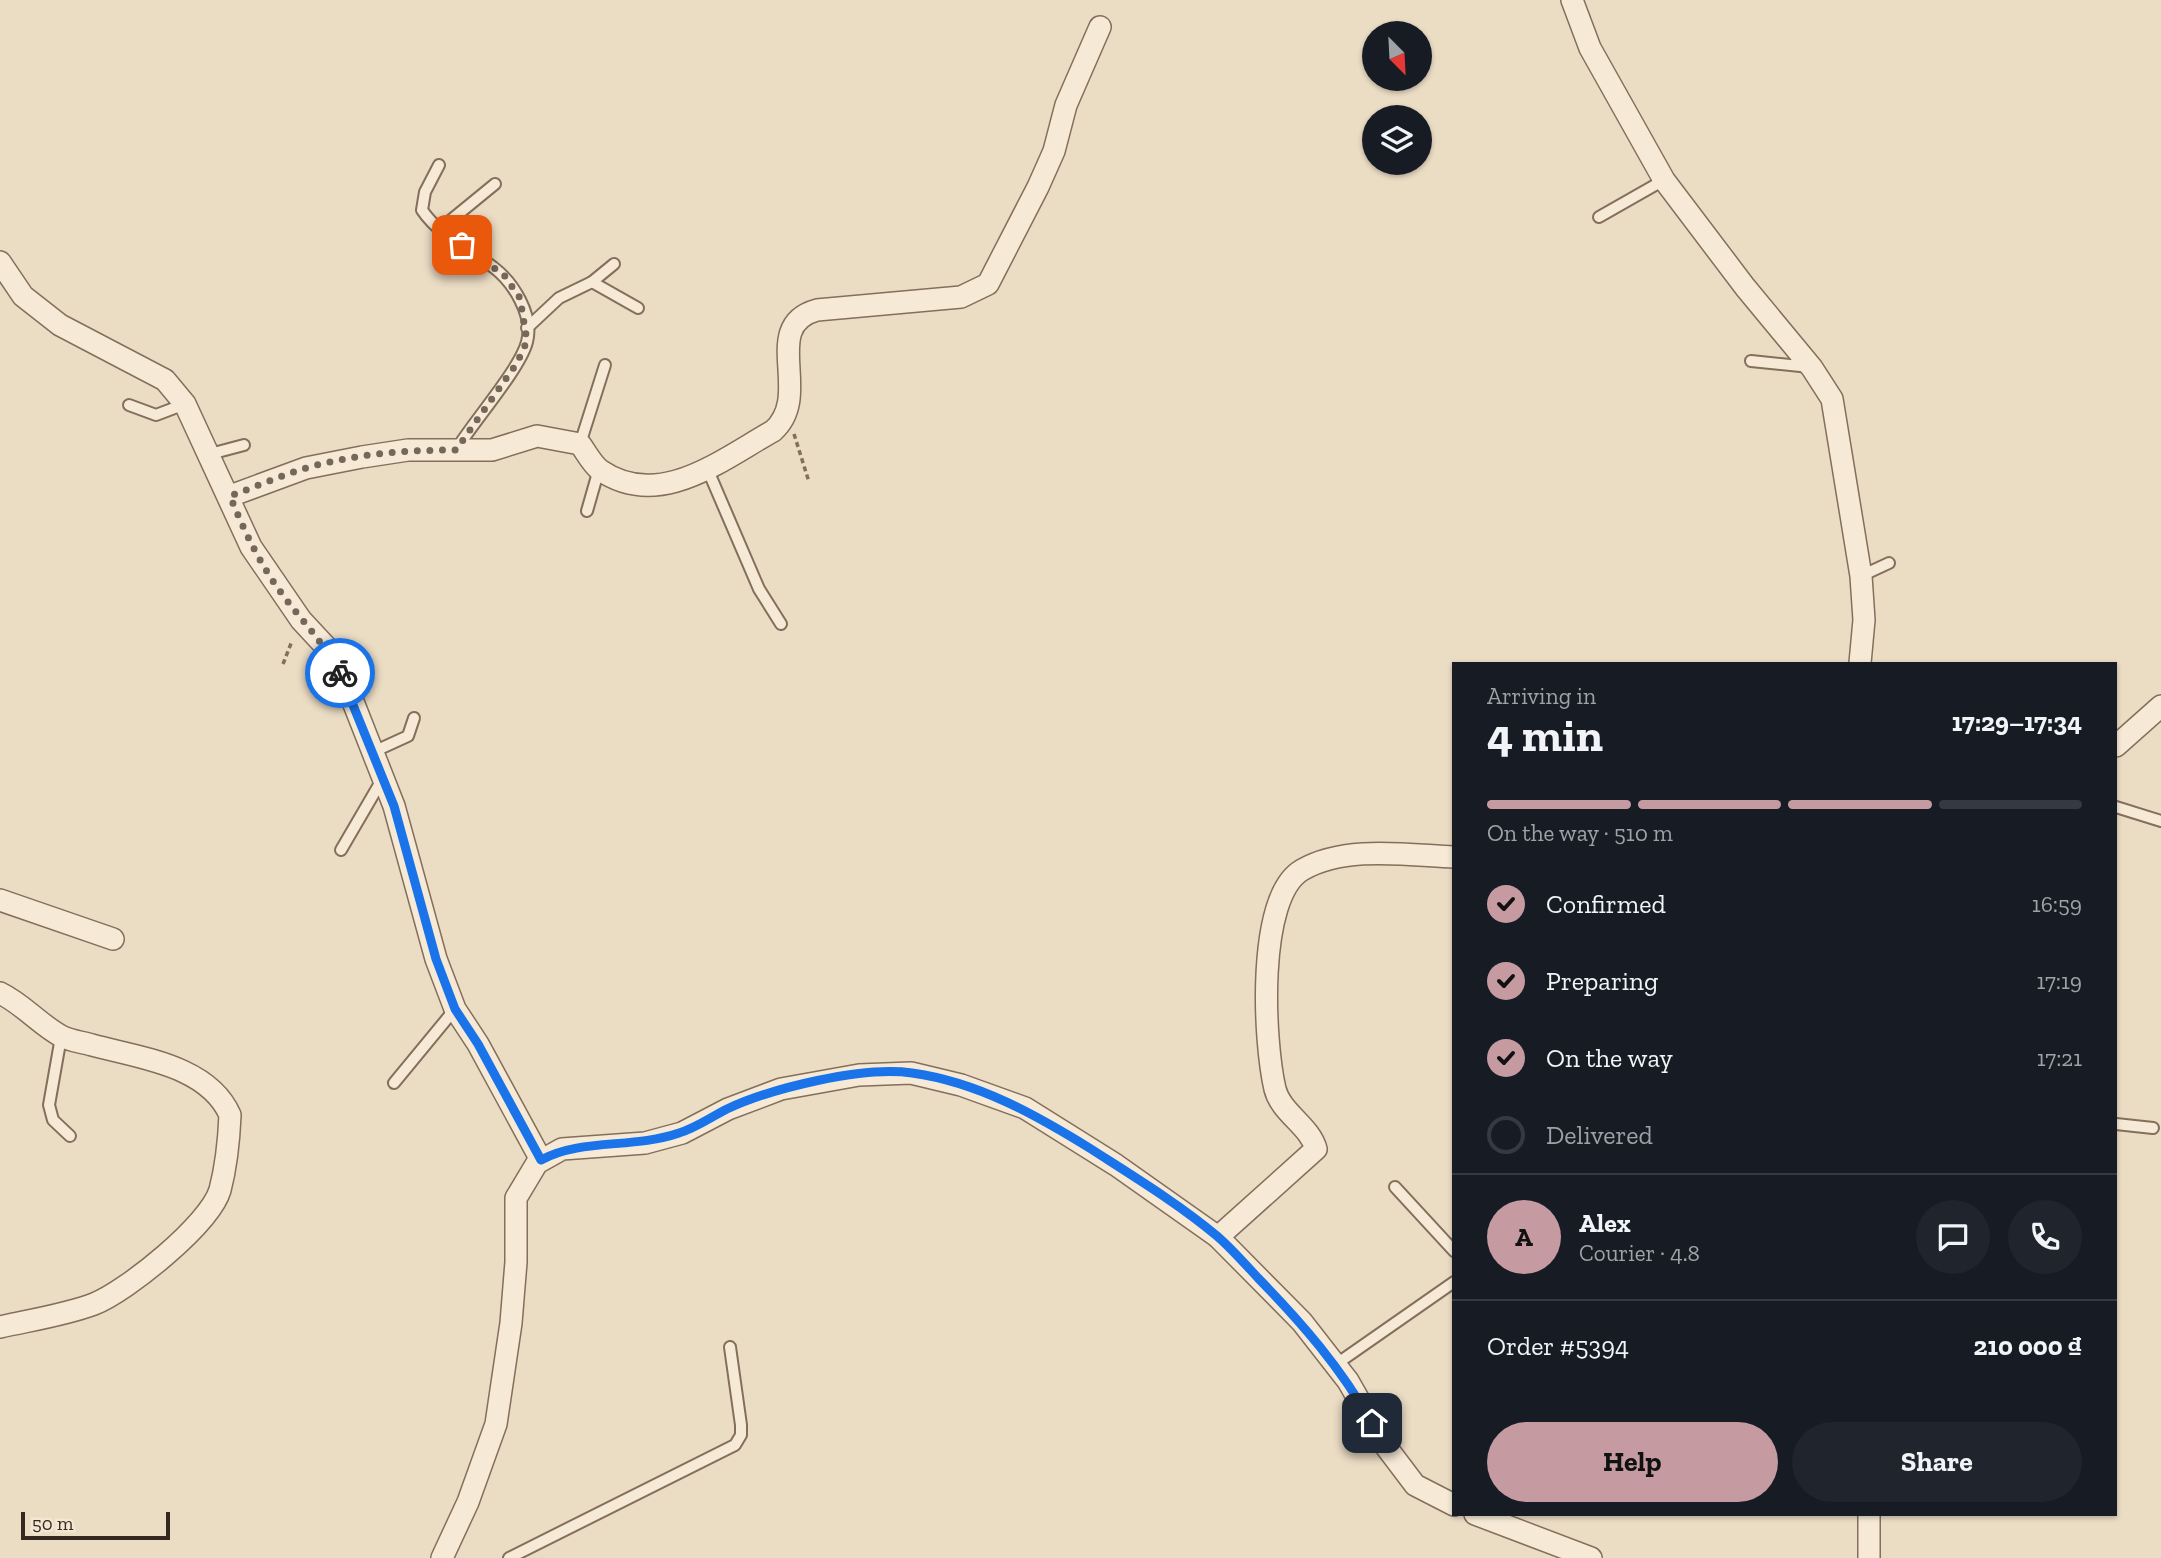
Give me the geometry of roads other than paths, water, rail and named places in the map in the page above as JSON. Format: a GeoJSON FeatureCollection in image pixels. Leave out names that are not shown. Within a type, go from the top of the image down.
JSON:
{"type":"FeatureCollection","features":[{"type":"Feature","properties":{"kind":"street"},"geometry":{"type":"LineString","coordinates":[[1572,0],[1590,48],[1664,180],[1745,287],[1812,368],[1832,399],[1861,576],[1864,620],[1860,662]]}},
{"type":"Feature","properties":{"kind":"street"},"geometry":{"type":"LineString","coordinates":[[230,496],[328,464],[408,450],[492,450],[537,436],[580,444],[599,469],[642,486],[657,486],[690,478],[773,431],[783,422],[791,395],[788,334],[802,314],[817,310],[961,297],[988,284],[1054,152],[1066,105],[1100,27]]}},
{"type":"Feature","properties":{"kind":"street"},"geometry":{"type":"LineString","coordinates":[[0,262],[23,296],[60,325],[165,380],[184,404],[230,496],[251,547],[301,620],[327,648],[348,689],[394,806],[436,959],[455,1009],[478,1044],[541,1160]]}},
{"type":"Feature","properties":{"kind":"street"},"geometry":{"type":"LineString","coordinates":[[2117,745],[2161,706]]}},
{"type":"Feature","properties":{"kind":"street"},"geometry":{"type":"LineString","coordinates":[[1218,1237],[1317,1149],[1275,1091],[1266,954],[1282,890],[1301,871],[1334,858],[1381,855],[1452,857]]}},
{"type":"Feature","properties":{"kind":"street"},"geometry":{"type":"LineString","coordinates":[[0,900],[113,939]]}},
{"type":"Feature","properties":{"kind":"street"},"geometry":{"type":"LineString","coordinates":[[0,993],[17,1001],[61,1037],[184,1071],[205,1084],[225,1105],[230,1115],[219,1191],[212,1205],[156,1265],[113,1295],[92,1304],[0,1327]]}},
{"type":"Feature","properties":{"kind":"street"},"geometry":{"type":"LineString","coordinates":[[442,1558],[468,1502],[496,1424],[512,1311],[516,1262],[516,1198],[528,1174],[541,1160],[562,1149],[645,1143],[682,1133],[728,1109],[781,1089],[859,1075],[911,1073],[961,1085],[1025,1108],[1116,1165],[1218,1237],[1302,1322],[1348,1381],[1384,1444],[1415,1485],[1452,1504]]}},
{"type":"Feature","properties":{"kind":"street"},"geometry":{"type":"LineString","coordinates":[[1480,1516],[1591,1558]]}},
{"type":"Feature","properties":{"kind":"street"},"geometry":{"type":"LineString","coordinates":[[1869,1558],[1870,1516]]}},
{"type":"Feature","properties":{"kind":"lane"},"geometry":{"type":"LineString","coordinates":[[439,165],[425,192],[422,210],[440,229],[504,275],[520,298],[527,328],[527,341],[517,363],[456,450]]}},
{"type":"Feature","properties":{"kind":"lane"},"geometry":{"type":"LineString","coordinates":[[1599,217],[1664,180]]}},
{"type":"Feature","properties":{"kind":"lane"},"geometry":{"type":"LineString","coordinates":[[440,229],[495,184]]}},
{"type":"Feature","properties":{"kind":"lane"},"geometry":{"type":"LineString","coordinates":[[527,328],[559,298],[592,282],[614,264]]}},
{"type":"Feature","properties":{"kind":"lane"},"geometry":{"type":"LineString","coordinates":[[592,282],[638,308]]}},
{"type":"Feature","properties":{"kind":"lane"},"geometry":{"type":"LineString","coordinates":[[1751,361],[1812,368]]}},
{"type":"Feature","properties":{"kind":"lane"},"geometry":{"type":"LineString","coordinates":[[580,444],[594,407],[599,374],[605,365]]}},
{"type":"Feature","properties":{"kind":"lane"},"geometry":{"type":"LineString","coordinates":[[129,405],[156,415],[184,404]]}},
{"type":"Feature","properties":{"kind":"lane"},"geometry":{"type":"LineString","coordinates":[[210,454],[244,445]]}},
{"type":"Feature","properties":{"kind":"lane"},"geometry":{"type":"LineString","coordinates":[[707,468],[759,589],[781,624]]}},
{"type":"Feature","properties":{"kind":"lane"},"geometry":{"type":"LineString","coordinates":[[587,512],[599,469]]}},
{"type":"Feature","properties":{"kind":"lane"},"geometry":{"type":"LineString","coordinates":[[1861,576],[1889,563]]}},
{"type":"Feature","properties":{"kind":"lane"},"geometry":{"type":"LineString","coordinates":[[373,752],[408,736],[414,718]]}},
{"type":"Feature","properties":{"kind":"lane"},"geometry":{"type":"LineString","coordinates":[[341,850],[383,778]]}},
{"type":"Feature","properties":{"kind":"lane"},"geometry":{"type":"LineString","coordinates":[[2117,807],[2161,821]]}},
{"type":"Feature","properties":{"kind":"lane"},"geometry":{"type":"LineString","coordinates":[[394,1083],[455,1009]]}},
{"type":"Feature","properties":{"kind":"lane"},"geometry":{"type":"LineString","coordinates":[[61,1037],[49,1105],[53,1120],[69,1136]]}},
{"type":"Feature","properties":{"kind":"lane"},"geometry":{"type":"LineString","coordinates":[[2117,1124],[2153,1128]]}},
{"type":"Feature","properties":{"kind":"lane"},"geometry":{"type":"LineString","coordinates":[[1395,1187],[1452,1249]]}},
{"type":"Feature","properties":{"kind":"lane"},"geometry":{"type":"LineString","coordinates":[[1335,1365],[1452,1283]]}},
{"type":"Feature","properties":{"kind":"lane"},"geometry":{"type":"LineString","coordinates":[[509,1558],[735,1445],[741,1435],[741,1425],[730,1347]]}}]}
